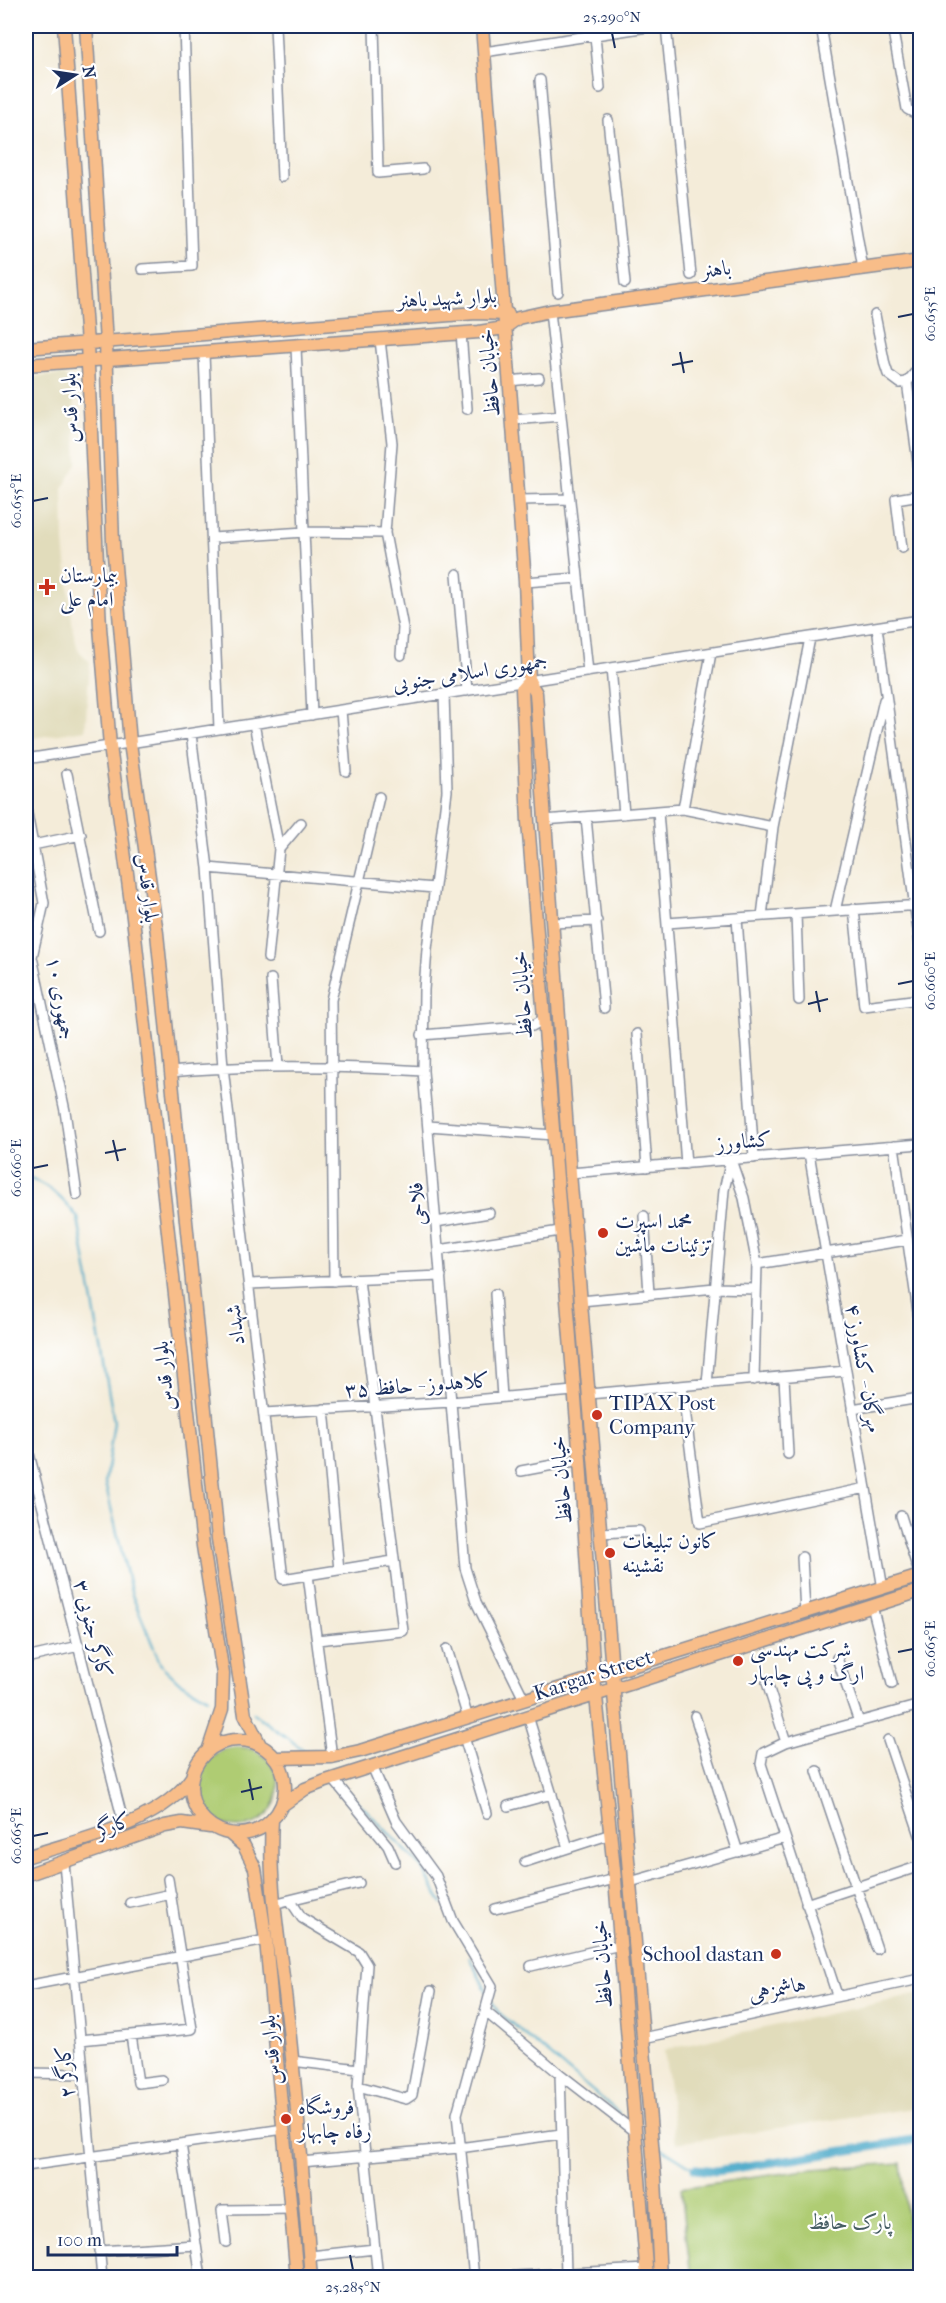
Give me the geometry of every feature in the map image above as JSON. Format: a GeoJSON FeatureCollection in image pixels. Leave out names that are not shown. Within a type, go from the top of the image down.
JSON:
{"type":"FeatureCollection","features":[{"type":"Feature","properties":{"kind":"main road","name":"بلوار قدس"},"geometry":{"type":"LineString","coordinates":[[64,26],[87,344],[100,627],[110,746],[203,1546],[223,1674],[222,1709],[208,1751]]}},
{"type":"Feature","properties":{"kind":"main road","name":"بلوار قدس"},"geometry":{"type":"LineString","coordinates":[[86,26],[106,343],[118,626],[130,743],[156,933],[218,1539],[245,1715],[260,1745]]}},
{"type":"Feature","properties":{"kind":"main road","name":"خیابان حافظ"},"geometry":{"type":"LineString","coordinates":[[482,26],[525,582],[529,681],[536,693],[570,1173],[643,2038],[660,2277]]}},
{"type":"Feature","properties":{"kind":"main road","name":"باهنر"},"geometry":{"type":"LineString","coordinates":[[518,318],[550,311],[921,261]]}},
{"type":"Feature","properties":{"kind":"main road","name":"بلوار شهید باهنر"},"geometry":{"type":"LineString","coordinates":[[26,348],[503,312],[518,318]]}},
{"type":"Feature","properties":{"kind":"main road","name":"بلوار شهید باهنر"},"geometry":{"type":"LineString","coordinates":[[26,365],[204,354],[461,333],[504,327],[518,318]]}},
{"type":"Feature","properties":{"kind":"main road"},"geometry":{"type":"LineString","coordinates":[[253,331],[253,350]]}},
{"type":"Feature","properties":{"kind":"main road"},"geometry":{"type":"LineString","coordinates":[[100,627],[118,626]]}},
{"type":"Feature","properties":{"kind":"main road","name":"خیابان حافظ"},"geometry":{"type":"LineString","coordinates":[[529,681],[522,689],[528,822],[580,1460],[594,1677],[611,1833],[647,2273]]}},
{"type":"Feature","properties":{"kind":"main road"},"geometry":{"type":"LineString","coordinates":[[547,1068],[564,1067]]}},
{"type":"Feature","properties":{"kind":"main road"},"geometry":{"type":"LineString","coordinates":[[163,1190],[183,1187]]}},
{"type":"Feature","properties":{"kind":"main road"},"geometry":{"type":"LineString","coordinates":[[563,1268],[578,1267]]}},
{"type":"Feature","properties":{"kind":"main road","name":"Kargar Street"},"geometry":{"type":"LineString","coordinates":[[275,1758],[332,1757],[468,1718],[921,1576]]}},
{"type":"Feature","properties":{"kind":"main road","name":"Kargar Street"},"geometry":{"type":"LineString","coordinates":[[281,1806],[305,1789],[333,1779],[921,1591]]}},
{"type":"Feature","properties":{"kind":"main road"},"geometry":{"type":"LineString","coordinates":[[233,1740],[260,1745],[275,1758],[285,1781],[281,1806],[272,1820],[259,1829],[244,1834],[229,1833],[214,1828],[203,1818],[195,1805],[192,1791],[193,1776],[198,1762],[208,1751],[233,1740]]}},
{"type":"Feature","properties":{"kind":"main road","name":"کارگر"},"geometry":{"type":"LineString","coordinates":[[26,1857],[123,1825],[167,1804],[178,1795],[193,1776]]}},
{"type":"Feature","properties":{"kind":"main road","name":"بلوار قدس"},"geometry":{"type":"LineString","coordinates":[[272,1820],[270,1862],[273,1904],[298,2111],[311,2277]]}},
{"type":"Feature","properties":{"kind":"main road","name":"کارگر"},"geometry":{"type":"LineString","coordinates":[[26,1875],[165,1826],[196,1823],[214,1828]]}},
{"type":"Feature","properties":{"kind":"main road","name":"بلوار قدس"},"geometry":{"type":"LineString","coordinates":[[229,1833],[244,1846],[252,1858],[266,1940],[297,2277]]}},
{"type":"Feature","properties":{"kind":"main road"},"geometry":{"type":"LineString","coordinates":[[283,2111],[292,2116],[298,2111]]}},
{"type":"Feature","properties":{"kind":"main road"},"geometry":{"type":"LineString","coordinates":[[633,2113],[649,2112]]}},
{"type":"Feature","properties":{"kind":"main road"},"geometry":{"type":"LineString","coordinates":[[285,2135],[296,2135],[300,2139]]}},
{"type":"Feature","properties":{"kind":"street"},"geometry":{"type":"LineString","coordinates":[[142,269],[192,266],[184,26]]}},
{"type":"Feature","properties":{"kind":"street"},"geometry":{"type":"LineString","coordinates":[[275,26],[282,177]]}},
{"type":"Feature","properties":{"kind":"street"},"geometry":{"type":"LineString","coordinates":[[374,26],[378,173],[423,169]]}},
{"type":"Feature","properties":{"kind":"street"},"geometry":{"type":"LineString","coordinates":[[484,52],[654,26]]}},
{"type":"Feature","properties":{"kind":"street"},"geometry":{"type":"LineString","coordinates":[[666,26],[691,274]]}},
{"type":"Feature","properties":{"kind":"street"},"geometry":{"type":"LineString","coordinates":[[821,26],[863,269]]}},
{"type":"Feature","properties":{"kind":"street"},"geometry":{"type":"LineString","coordinates":[[892,26],[907,109],[921,116]]}},
{"type":"Feature","properties":{"kind":"street"},"geometry":{"type":"LineString","coordinates":[[595,36],[600,88]]}},
{"type":"Feature","properties":{"kind":"street"},"geometry":{"type":"LineString","coordinates":[[540,80],[558,291]]}},
{"type":"Feature","properties":{"kind":"street"},"geometry":{"type":"LineString","coordinates":[[608,120],[625,283]]}},
{"type":"Feature","properties":{"kind":"street"},"geometry":{"type":"LineString","coordinates":[[550,311],[588,672]]}},
{"type":"Feature","properties":{"kind":"street"},"geometry":{"type":"LineString","coordinates":[[875,315],[888,374],[900,383],[907,382],[921,367]]}},
{"type":"Feature","properties":{"kind":"street"},"geometry":{"type":"LineString","coordinates":[[461,333],[467,409]]}},
{"type":"Feature","properties":{"kind":"street"},"geometry":{"type":"LineString","coordinates":[[380,340],[392,442],[385,533],[403,628],[401,655]]}},
{"type":"Feature","properties":{"kind":"street"},"geometry":{"type":"LineString","coordinates":[[296,347],[312,715]]}},
{"type":"Feature","properties":{"kind":"street"},"geometry":{"type":"LineString","coordinates":[[204,354],[219,729]]}},
{"type":"Feature","properties":{"kind":"street"},"geometry":{"type":"LineString","coordinates":[[509,381],[538,378]]}},
{"type":"Feature","properties":{"kind":"street"},"geometry":{"type":"LineString","coordinates":[[907,382],[921,477]]}},
{"type":"Feature","properties":{"kind":"street"},"geometry":{"type":"LineString","coordinates":[[513,420],[561,416]]}},
{"type":"Feature","properties":{"kind":"street"},"geometry":{"type":"LineString","coordinates":[[902,548],[896,499],[921,495]]}},
{"type":"Feature","properties":{"kind":"street"},"geometry":{"type":"LineString","coordinates":[[519,500],[570,499]]}},
{"type":"Feature","properties":{"kind":"street"},"geometry":{"type":"LineString","coordinates":[[212,538],[305,532],[385,533]]}},
{"type":"Feature","properties":{"kind":"street"},"geometry":{"type":"LineString","coordinates":[[458,574],[466,691]]}},
{"type":"Feature","properties":{"kind":"street"},"geometry":{"type":"LineString","coordinates":[[525,582],[578,578]]}},
{"type":"Feature","properties":{"kind":"street","name":"جمهوری اسلامی جنوبی"},"geometry":{"type":"LineString","coordinates":[[26,759],[921,620]]}},
{"type":"Feature","properties":{"kind":"street"},"geometry":{"type":"LineString","coordinates":[[877,627],[918,905],[921,945]]}},
{"type":"Feature","properties":{"kind":"street"},"geometry":{"type":"LineString","coordinates":[[762,916],[773,827],[810,638]]}},
{"type":"Feature","properties":{"kind":"street"},"geometry":{"type":"LineString","coordinates":[[683,810],[711,653]]}},
{"type":"Feature","properties":{"kind":"street"},"geometry":{"type":"LineString","coordinates":[[611,668],[624,814]]}},
{"type":"Feature","properties":{"kind":"street"},"geometry":{"type":"LineString","coordinates":[[835,911],[886,693]]}},
{"type":"Feature","properties":{"kind":"street","name":"فلاحی"},"geometry":{"type":"LineString","coordinates":[[444,694],[447,791],[424,990],[423,1071],[465,1568],[476,1602],[524,1699]]}},
{"type":"Feature","properties":{"kind":"street"},"geometry":{"type":"LineString","coordinates":[[341,710],[346,771]]}},
{"type":"Feature","properties":{"kind":"street"},"geometry":{"type":"LineString","coordinates":[[254,724],[279,849],[274,875],[267,958]]}},
{"type":"Feature","properties":{"kind":"street","name":"شهداد"},"geometry":{"type":"LineString","coordinates":[[191,734],[208,868],[223,1067],[283,1579],[308,1575]]}},
{"type":"Feature","properties":{"kind":"street"},"geometry":{"type":"LineString","coordinates":[[67,774],[99,931]]}},
{"type":"Feature","properties":{"kind":"street"},"geometry":{"type":"LineString","coordinates":[[334,1281],[331,1000],[379,796]]}},
{"type":"Feature","properties":{"kind":"street","name":"جمهوری ۱۰"},"geometry":{"type":"LineString","coordinates":[[26,808],[44,903],[29,958],[65,1111],[77,1195]]}},
{"type":"Feature","properties":{"kind":"street"},"geometry":{"type":"LineString","coordinates":[[544,820],[683,810],[773,827]]}},
{"type":"Feature","properties":{"kind":"street"},"geometry":{"type":"LineString","coordinates":[[658,812],[686,1164]]}},
{"type":"Feature","properties":{"kind":"street"},"geometry":{"type":"LineString","coordinates":[[586,817],[604,1008]]}},
{"type":"Feature","properties":{"kind":"street"},"geometry":{"type":"LineString","coordinates":[[279,849],[301,823]]}},
{"type":"Feature","properties":{"kind":"street"},"geometry":{"type":"LineString","coordinates":[[33,845],[81,834]]}},
{"type":"Feature","properties":{"kind":"street"},"geometry":{"type":"LineString","coordinates":[[208,868],[434,888]]}},
{"type":"Feature","properties":{"kind":"street"},"geometry":{"type":"LineString","coordinates":[[667,923],[918,905]]}},
{"type":"Feature","properties":{"kind":"street"},"geometry":{"type":"LineString","coordinates":[[854,909],[864,1006],[921,999]]}},
{"type":"Feature","properties":{"kind":"street"},"geometry":{"type":"LineString","coordinates":[[795,914],[800,1000]]}},
{"type":"Feature","properties":{"kind":"street"},"geometry":{"type":"LineString","coordinates":[[737,918],[754,1158]]}},
{"type":"Feature","properties":{"kind":"street"},"geometry":{"type":"LineString","coordinates":[[553,923],[597,921]]}},
{"type":"Feature","properties":{"kind":"street"},"geometry":{"type":"LineString","coordinates":[[271,979],[278,1066]]}},
{"type":"Feature","properties":{"kind":"street"},"geometry":{"type":"LineString","coordinates":[[422,1035],[532,1026],[544,1019]]}},
{"type":"Feature","properties":{"kind":"street"},"geometry":{"type":"LineString","coordinates":[[638,1034],[647,1167]]}},
{"type":"Feature","properties":{"kind":"street"},"geometry":{"type":"LineString","coordinates":[[171,1072],[223,1067],[332,1065],[423,1071]]}},
{"type":"Feature","properties":{"kind":"street"},"geometry":{"type":"LineString","coordinates":[[428,1126],[554,1135]]}},
{"type":"Feature","properties":{"kind":"street","name":"کشاورز"},"geometry":{"type":"LineString","coordinates":[[570,1173],[921,1144]]}},
{"type":"Feature","properties":{"kind":"street"},"geometry":{"type":"LineString","coordinates":[[894,1146],[921,1326]]}},
{"type":"Feature","properties":{"kind":"street","name":"مهرگان - کشاورز ۴"},"geometry":{"type":"LineString","coordinates":[[809,1153],[882,1589]]}},
{"type":"Feature","properties":{"kind":"street"},"geometry":{"type":"LineString","coordinates":[[731,1160],[744,1198],[757,1264],[754,1380]]}},
{"type":"Feature","properties":{"kind":"street"},"geometry":{"type":"LineString","coordinates":[[707,1384],[724,1190],[731,1160]]}},
{"type":"Feature","properties":{"kind":"street"},"geometry":{"type":"LineString","coordinates":[[436,1222],[489,1213]]}},
{"type":"Feature","properties":{"kind":"street"},"geometry":{"type":"LineString","coordinates":[[644,1216],[649,1294]]}},
{"type":"Feature","properties":{"kind":"street"},"geometry":{"type":"LineString","coordinates":[[439,1250],[560,1231]]}},
{"type":"Feature","properties":{"kind":"street"},"geometry":{"type":"LineString","coordinates":[[757,1264],[907,1240]]}},
{"type":"Feature","properties":{"kind":"street"},"geometry":{"type":"LineString","coordinates":[[249,1284],[441,1276]]}},
{"type":"Feature","properties":{"kind":"street"},"geometry":{"type":"LineString","coordinates":[[317,1640],[403,1631],[359,1280]]}},
{"type":"Feature","properties":{"kind":"street"},"geometry":{"type":"LineString","coordinates":[[581,1301],[715,1288],[756,1289]]}},
{"type":"Feature","properties":{"kind":"street"},"geometry":{"type":"LineString","coordinates":[[495,1294],[502,1397]]}},
{"type":"Feature","properties":{"kind":"street"},"geometry":{"type":"LineString","coordinates":[[589,1394],[846,1371]]}},
{"type":"Feature","properties":{"kind":"street"},"geometry":{"type":"LineString","coordinates":[[784,1377],[788,1454]]}},
{"type":"Feature","properties":{"kind":"street"},"geometry":{"type":"LineString","coordinates":[[682,1387],[700,1523],[866,1488]]}},
{"type":"Feature","properties":{"kind":"street","name":"کلاهدوز - حافظ ۳۵"},"geometry":{"type":"LineString","coordinates":[[264,1413],[451,1402],[573,1391]]}},
{"type":"Feature","properties":{"kind":"street"},"geometry":{"type":"LineString","coordinates":[[852,1409],[921,1398]]}},
{"type":"Feature","properties":{"kind":"street"},"geometry":{"type":"LineString","coordinates":[[324,1409],[339,1570]]}},
{"type":"Feature","properties":{"kind":"street","name":"کارگر جنوبی ۳"},"geometry":{"type":"LineString","coordinates":[[26,1442],[123,1825]]}},
{"type":"Feature","properties":{"kind":"street"},"geometry":{"type":"LineString","coordinates":[[521,1472],[580,1460]]}},
{"type":"Feature","properties":{"kind":"street"},"geometry":{"type":"LineString","coordinates":[[901,1515],[921,1576]]}},
{"type":"Feature","properties":{"kind":"street"},"geometry":{"type":"LineString","coordinates":[[600,1533],[639,1531]]}},
{"type":"Feature","properties":{"kind":"street"},"geometry":{"type":"LineString","coordinates":[[802,1557],[805,1612]]}},
{"type":"Feature","properties":{"kind":"street"},"geometry":{"type":"LineString","coordinates":[[332,1757],[308,1575],[393,1561]]}},
{"type":"Feature","properties":{"kind":"street"},"geometry":{"type":"LineString","coordinates":[[872,1606],[892,1684]]}},
{"type":"Feature","properties":{"kind":"street"},"geometry":{"type":"LineString","coordinates":[[26,1658],[79,1646]]}},
{"type":"Feature","properties":{"kind":"street"},"geometry":{"type":"LineString","coordinates":[[447,1649],[468,1718]]}},
{"type":"Feature","properties":{"kind":"street"},"geometry":{"type":"LineString","coordinates":[[837,1658],[859,1722]]}},
{"type":"Feature","properties":{"kind":"street"},"geometry":{"type":"LineString","coordinates":[[767,1683],[786,1742]]}},
{"type":"Feature","properties":{"kind":"street"},"geometry":{"type":"LineString","coordinates":[[837,1995],[761,1764],[763,1753],[786,1742],[921,1705]]}},
{"type":"Feature","properties":{"kind":"street"},"geometry":{"type":"LineString","coordinates":[[528,1716],[568,1848]]}},
{"type":"Feature","properties":{"kind":"street"},"geometry":{"type":"LineString","coordinates":[[695,1716],[738,1852]]}},
{"type":"Feature","properties":{"kind":"street"},"geometry":{"type":"LineString","coordinates":[[464,1737],[487,1813]]}},
{"type":"Feature","properties":{"kind":"street"},"geometry":{"type":"LineString","coordinates":[[888,1740],[921,1835]]}},
{"type":"Feature","properties":{"kind":"street"},"geometry":{"type":"LineString","coordinates":[[372,1766],[396,1821],[436,1876],[453,1922],[492,1986],[487,2013],[457,2114],[475,2277],[566,2273],[647,2273]]}},
{"type":"Feature","properties":{"kind":"street"},"geometry":{"type":"LineString","coordinates":[[817,1771],[877,1948]]}},
{"type":"Feature","properties":{"kind":"street"},"geometry":{"type":"LineString","coordinates":[[333,1779],[388,1846],[395,1862]]}},
{"type":"Feature","properties":{"kind":"street"},"geometry":{"type":"LineString","coordinates":[[508,1806],[552,1794]]}},
{"type":"Feature","properties":{"kind":"street"},"geometry":{"type":"LineString","coordinates":[[525,1862],[611,1833]]}},
{"type":"Feature","properties":{"kind":"street"},"geometry":{"type":"LineString","coordinates":[[630,1882],[785,1838]]}},
{"type":"Feature","properties":{"kind":"street","name":"کارگر ۲"},"geometry":{"type":"LineString","coordinates":[[64,1863],[102,2277]]}},
{"type":"Feature","properties":{"kind":"street"},"geometry":{"type":"LineString","coordinates":[[806,1904],[921,1866]]}},
{"type":"Feature","properties":{"kind":"street"},"geometry":{"type":"LineString","coordinates":[[80,2040],[192,2029],[183,1956],[168,1879]]}},
{"type":"Feature","properties":{"kind":"street"},"geometry":{"type":"LineString","coordinates":[[495,1909],[615,1879]]}},
{"type":"Feature","properties":{"kind":"street"},"geometry":{"type":"LineString","coordinates":[[273,1904],[359,1883]]}},
{"type":"Feature","properties":{"kind":"street"},"geometry":{"type":"LineString","coordinates":[[130,1903],[171,1894]]}},
{"type":"Feature","properties":{"kind":"street"},"geometry":{"type":"LineString","coordinates":[[290,1900],[302,1918],[359,1952],[367,1965],[358,2086],[378,2277]]}},
{"type":"Feature","properties":{"kind":"street"},"geometry":{"type":"LineString","coordinates":[[26,1986],[266,1940]]}},
{"type":"Feature","properties":{"kind":"street"},"geometry":{"type":"LineString","coordinates":[[531,1966],[620,1945]]}},
{"type":"Feature","properties":{"kind":"street","name":"هاشمزهی"},"geometry":{"type":"LineString","coordinates":[[643,2038],[921,1979]]}},
{"type":"Feature","properties":{"kind":"street"},"geometry":{"type":"LineString","coordinates":[[358,2086],[406,2099],[412,2095],[431,1991]]}},
{"type":"Feature","properties":{"kind":"street"},"geometry":{"type":"LineString","coordinates":[[487,2013],[635,2132]]}},
{"type":"Feature","properties":{"kind":"street"},"geometry":{"type":"LineString","coordinates":[[130,2035],[138,2082],[162,2080]]}},
{"type":"Feature","properties":{"kind":"street"},"geometry":{"type":"LineString","coordinates":[[291,2061],[359,2068]]}},
{"type":"Feature","properties":{"kind":"street"},"geometry":{"type":"LineString","coordinates":[[26,2073],[83,2074]]}},
{"type":"Feature","properties":{"kind":"street"},"geometry":{"type":"LineString","coordinates":[[560,2074],[566,2273]]}},
{"type":"Feature","properties":{"kind":"street"},"geometry":{"type":"LineString","coordinates":[[301,2162],[459,2148],[561,2134]]}},
{"type":"Feature","properties":{"kind":"street"},"geometry":{"type":"LineString","coordinates":[[26,2166],[181,2144],[285,2135]]}},
{"type":"Feature","properties":{"kind":"street"},"geometry":{"type":"LineString","coordinates":[[181,2144],[201,2277]]}},
{"type":"Feature","properties":{"kind":"street"},"geometry":{"type":"LineString","coordinates":[[226,2242],[222,2210],[291,2209]]}},
{"type":"Feature","properties":{"kind":"street"},"geometry":{"type":"LineString","coordinates":[[99,2251],[196,2245]]}},
{"type":"Feature","properties":{"kind":"street"},"geometry":{"type":"LineString","coordinates":[[309,2256],[375,2249]]}},
{"type":"Feature","properties":{"kind":"shaded area","name":"بیمارستان امام علی"},"geometry":{"type":"Polygon","coordinates":[[[64,375],[73,387],[77,463],[63,488],[64,543],[73,631],[78,650],[90,662],[85,730],[26,739],[26,377],[64,375]]]}},
{"type":"Feature","properties":{"kind":"shaded area"},"geometry":{"type":"Polygon","coordinates":[[[920,1994],[920,2107],[676,2143],[664,2050],[920,1994]]]}},
{"type":"Feature","properties":{"kind":"green space"},"geometry":{"type":"Polygon","coordinates":[[[238,1747],[253,1750],[266,1759],[275,1772],[278,1787],[275,1802],[266,1815],[253,1824],[238,1827],[223,1824],[210,1815],[201,1802],[198,1787],[201,1772],[210,1759],[223,1750],[238,1747]]]}},
{"type":"Feature","properties":{"kind":"green space","name":"پارک حافظ"},"geometry":{"type":"Polygon","coordinates":[[[901,2163],[914,2277],[691,2277],[681,2188],[813,2169],[901,2163]]]}},
{"type":"Feature","properties":{"kind":"waterway"},"geometry":{"type":"LineString","coordinates":[[26,1178],[48,1188],[78,1218],[114,1422],[105,1483],[132,1595],[161,1665],[179,1682],[208,1698]]}},
{"type":"Feature","properties":{"kind":"waterway"},"geometry":{"type":"LineString","coordinates":[[253,1713],[308,1753]]}},
{"type":"Feature","properties":{"kind":"waterway"},"geometry":{"type":"LineString","coordinates":[[354,1798],[422,1867],[442,1904]]}},
{"type":"Feature","properties":{"kind":"waterway"},"geometry":{"type":"LineString","coordinates":[[469,1957],[487,1992]]}},
{"type":"Feature","properties":{"kind":"waterway"},"geometry":{"type":"LineString","coordinates":[[491,2000],[498,2012],[619,2113]]}},
{"type":"Feature","properties":{"kind":"waterway"},"geometry":{"type":"LineString","coordinates":[[695,2169],[716,2171],[920,2139]]}},
{"type":"Feature","properties":{"kind":"waterway"},"geometry":{"type":"LineString","coordinates":[[657,2145],[695,2169]]}},
{"type":"Feature","properties":{"kind":"place","name":"بیمارستان امام علی"},"geometry":{"type":"Point","coordinates":[47,587]}},
{"type":"Feature","properties":{"kind":"place","name":"محمد اسپرت تزئینات ماشین"},"geometry":{"type":"Point","coordinates":[603,1233]}},
{"type":"Feature","properties":{"kind":"place","name":"TIPAX Post Company"},"geometry":{"type":"Point","coordinates":[597,1415]}},
{"type":"Feature","properties":{"kind":"place","name":"کانون تبلیغات نقشینه"},"geometry":{"type":"Point","coordinates":[610,1553]}},
{"type":"Feature","properties":{"kind":"place","name":"شرکت مهندسی ارگ و پی چابهار"},"geometry":{"type":"Point","coordinates":[738,1661]}},
{"type":"Feature","properties":{"kind":"place","name":"School dastan"},"geometry":{"type":"Point","coordinates":[776,1954]}},
{"type":"Feature","properties":{"kind":"place","name":"فروشگاه رفاه چابهار"},"geometry":{"type":"Point","coordinates":[286,2119]}}]}
